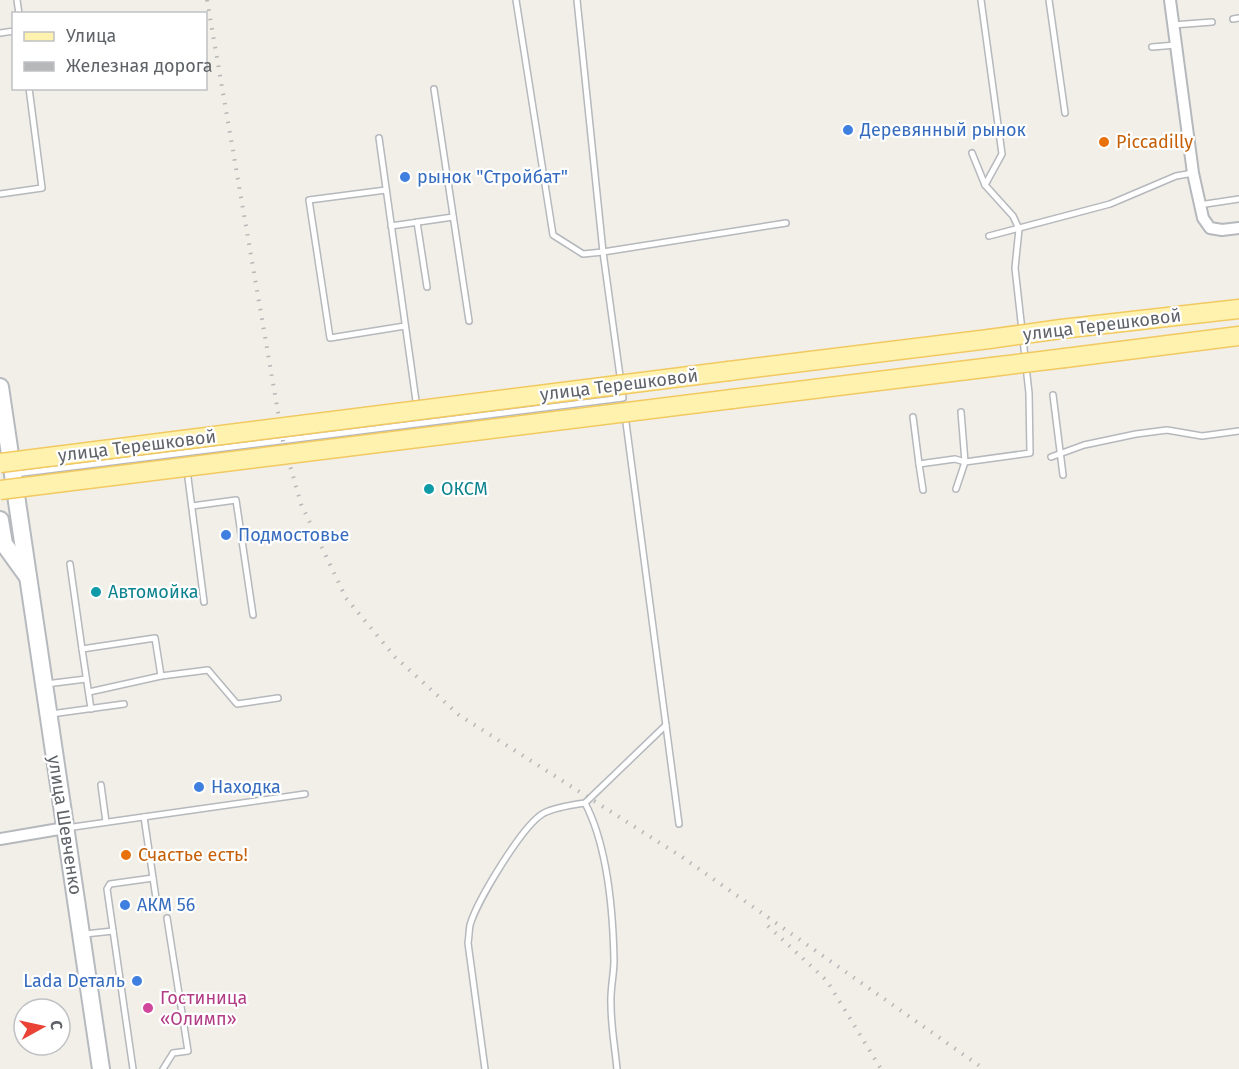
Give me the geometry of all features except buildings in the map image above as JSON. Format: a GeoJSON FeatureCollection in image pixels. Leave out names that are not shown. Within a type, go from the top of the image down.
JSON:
{"type":"FeatureCollection","features":[{"type":"Feature","properties":{"kind":"main road","name":"улица Терешковой"},"geometry":{"type":"LineString","coordinates":[[7,469],[729,371],[1239,309]]}},
{"type":"Feature","properties":{"kind":"main road","name":"улица Терешковой"},"geometry":{"type":"LineString","coordinates":[[0,490],[1239,336]]}},
{"type":"Feature","properties":{"kind":"main road","name":"улица Шевченко"},"geometry":{"type":"LineString","coordinates":[[0,387],[7,469],[24,541],[101,1069]]}},
{"type":"Feature","properties":{"kind":"main road","name":"улица Шевченко"},"geometry":{"type":"LineString","coordinates":[[0,520],[2,544],[30,581]]}},
{"type":"Feature","properties":{"kind":"main road"},"geometry":{"type":"LineString","coordinates":[[2,544],[24,541]]}},
{"type":"Feature","properties":{"kind":"street"},"geometry":{"type":"LineString","coordinates":[[1170,0],[1199,205],[1203,218],[1210,228],[1222,230],[1239,228]]}},
{"type":"Feature","properties":{"kind":"street"},"geometry":{"type":"LineString","coordinates":[[0,838],[65,828]]}},
{"type":"Feature","properties":{"kind":"lane"},"geometry":{"type":"LineString","coordinates":[[516,0],[553,236],[583,254],[786,224]]}},
{"type":"Feature","properties":{"kind":"lane"},"geometry":{"type":"LineString","coordinates":[[577,0],[603,252],[679,824]]}},
{"type":"Feature","properties":{"kind":"lane"},"geometry":{"type":"LineString","coordinates":[[981,0],[1002,154],[985,185]]}},
{"type":"Feature","properties":{"kind":"lane"},"geometry":{"type":"LineString","coordinates":[[1049,0],[1065,113]]}},
{"type":"Feature","properties":{"kind":"lane"},"geometry":{"type":"LineString","coordinates":[[1173,25],[1212,22]]}},
{"type":"Feature","properties":{"kind":"lane"},"geometry":{"type":"LineString","coordinates":[[1152,47],[1176,45]]}},
{"type":"Feature","properties":{"kind":"lane"},"geometry":{"type":"LineString","coordinates":[[434,89],[469,321]]}},
{"type":"Feature","properties":{"kind":"lane"},"geometry":{"type":"LineString","coordinates":[[0,194],[42,188],[29,90]]}},
{"type":"Feature","properties":{"kind":"lane"},"geometry":{"type":"LineString","coordinates":[[379,138],[419,425]]}},
{"type":"Feature","properties":{"kind":"lane"},"geometry":{"type":"LineString","coordinates":[[919,464],[955,459],[965,462],[1030,453],[1029,393],[1016,268],[1019,229],[1013,216],[985,185],[972,153]]}},
{"type":"Feature","properties":{"kind":"lane"},"geometry":{"type":"LineString","coordinates":[[989,236],[1110,204],[1176,176],[1193,173]]}},
{"type":"Feature","properties":{"kind":"lane"},"geometry":{"type":"LineString","coordinates":[[386,190],[309,200],[330,338],[405,326]]}},
{"type":"Feature","properties":{"kind":"lane"},"geometry":{"type":"LineString","coordinates":[[1199,205],[1239,199]]}},
{"type":"Feature","properties":{"kind":"lane"},"geometry":{"type":"LineString","coordinates":[[391,226],[453,217]]}},
{"type":"Feature","properties":{"kind":"lane"},"geometry":{"type":"LineString","coordinates":[[417,222],[427,286]]}},
{"type":"Feature","properties":{"kind":"lane"},"geometry":{"type":"LineString","coordinates":[[1053,395],[1063,475]]}},
{"type":"Feature","properties":{"kind":"lane"},"geometry":{"type":"LineString","coordinates":[[7,469],[185,453],[623,399]]}},
{"type":"Feature","properties":{"kind":"lane"},"geometry":{"type":"LineString","coordinates":[[956,489],[965,462],[961,412]]}},
{"type":"Feature","properties":{"kind":"lane"},"geometry":{"type":"LineString","coordinates":[[913,417],[923,490]]}},
{"type":"Feature","properties":{"kind":"lane"},"geometry":{"type":"LineString","coordinates":[[1051,457],[1084,445],[1167,430],[1202,436],[1239,431]]}},
{"type":"Feature","properties":{"kind":"lane"},"geometry":{"type":"LineString","coordinates":[[185,453],[204,602]]}},
{"type":"Feature","properties":{"kind":"lane"},"geometry":{"type":"LineString","coordinates":[[192,506],[236,500],[253,615]]}},
{"type":"Feature","properties":{"kind":"lane"},"geometry":{"type":"LineString","coordinates":[[70,564],[91,709]]}},
{"type":"Feature","properties":{"kind":"lane"},"geometry":{"type":"LineString","coordinates":[[82,649],[155,638],[161,676]]}},
{"type":"Feature","properties":{"kind":"lane"},"geometry":{"type":"LineString","coordinates":[[89,692],[161,676],[208,670],[237,704],[278,698]]}},
{"type":"Feature","properties":{"kind":"lane"},"geometry":{"type":"LineString","coordinates":[[45,685],[86,678]]}},
{"type":"Feature","properties":{"kind":"lane"},"geometry":{"type":"LineString","coordinates":[[48,714],[124,704]]}},
{"type":"Feature","properties":{"kind":"lane"},"geometry":{"type":"LineString","coordinates":[[483,1068],[469,953],[471,923],[490,885],[522,833],[543,814],[585,803],[666,725]]}},
{"type":"Feature","properties":{"kind":"lane"},"geometry":{"type":"LineString","coordinates":[[101,785],[106,822]]}},
{"type":"Feature","properties":{"kind":"lane"},"geometry":{"type":"LineString","coordinates":[[65,828],[305,794]]}},
{"type":"Feature","properties":{"kind":"lane"},"geometry":{"type":"LineString","coordinates":[[585,803],[591,815],[604,859],[612,913],[614,962],[610,1006],[617,1069]]}},
{"type":"Feature","properties":{"kind":"lane"},"geometry":{"type":"LineString","coordinates":[[144,817],[156,905]]}},
{"type":"Feature","properties":{"kind":"lane"},"geometry":{"type":"LineString","coordinates":[[133,1069],[107,889],[110,884],[153,878]]}},
{"type":"Feature","properties":{"kind":"lane"},"geometry":{"type":"LineString","coordinates":[[163,1069],[173,1053],[188,1051],[167,918]]}},
{"type":"Feature","properties":{"kind":"lane"},"geometry":{"type":"LineString","coordinates":[[82,935],[113,931]]}},
{"type":"Feature","properties":{"kind":"railway"},"geometry":{"type":"LineString","coordinates":[[207,0],[283,441],[301,504],[346,598],[395,657],[459,715],[682,857],[984,1069]]}},
{"type":"Feature","properties":{"kind":"railway"},"geometry":{"type":"LineString","coordinates":[[768,926],[827,981],[881,1069]]}},
{"type":"Feature","properties":{"kind":"place","name":"Деревянный рынок"},"geometry":{"type":"Point","coordinates":[848,130]}},
{"type":"Feature","properties":{"kind":"place","name":"Piccadilly"},"geometry":{"type":"Point","coordinates":[1104,142]}},
{"type":"Feature","properties":{"kind":"place","name":"рынок \"Стройбат\""},"geometry":{"type":"Point","coordinates":[405,177]}},
{"type":"Feature","properties":{"kind":"place","name":"ОКСМ"},"geometry":{"type":"Point","coordinates":[429,489]}},
{"type":"Feature","properties":{"kind":"place","name":"Подмостовье"},"geometry":{"type":"Point","coordinates":[226,535]}},
{"type":"Feature","properties":{"kind":"place","name":"Автомойка"},"geometry":{"type":"Point","coordinates":[96,592]}},
{"type":"Feature","properties":{"kind":"place","name":"Находка"},"geometry":{"type":"Point","coordinates":[199,787]}},
{"type":"Feature","properties":{"kind":"place","name":"Счастье есть!"},"geometry":{"type":"Point","coordinates":[126,855]}},
{"type":"Feature","properties":{"kind":"place","name":"АКМ 56"},"geometry":{"type":"Point","coordinates":[125,905]}},
{"type":"Feature","properties":{"kind":"place","name":"Lada Dеталь"},"geometry":{"type":"Point","coordinates":[137,981]}},
{"type":"Feature","properties":{"kind":"place","name":"Гостиница «Олимп»"},"geometry":{"type":"Point","coordinates":[148,1008]}}]}
